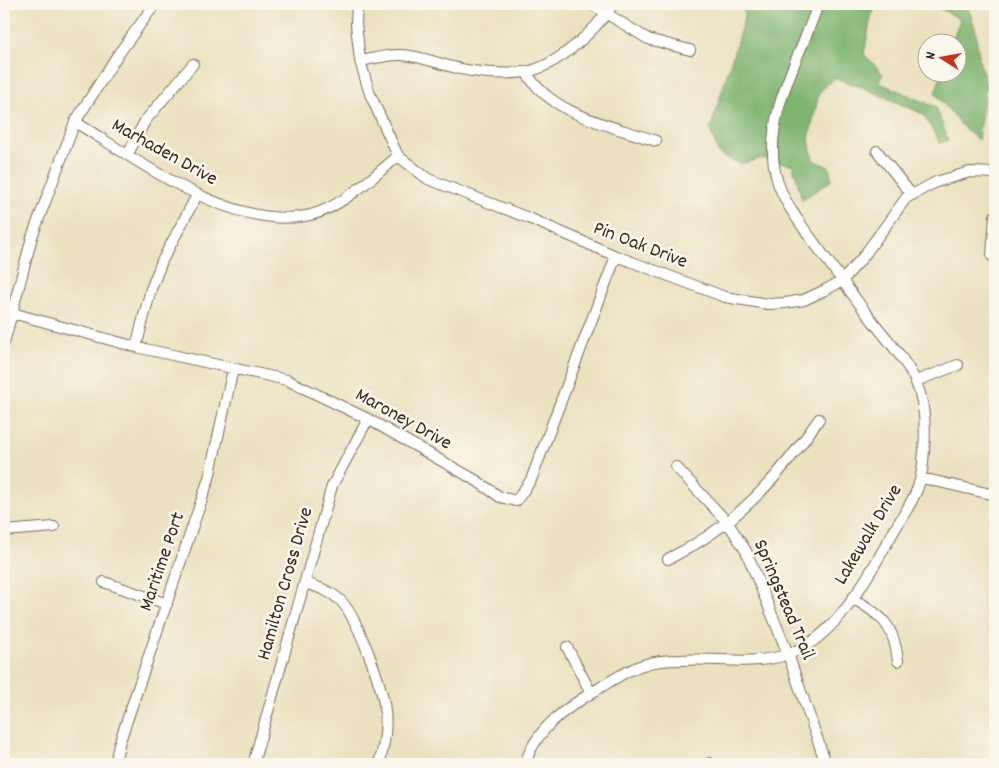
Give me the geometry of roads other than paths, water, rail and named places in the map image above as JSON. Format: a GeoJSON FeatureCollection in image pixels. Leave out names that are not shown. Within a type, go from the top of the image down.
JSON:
{"type":"FeatureCollection","features":[{"type":"Feature","properties":{"kind":"street"},"geometry":{"type":"LineString","coordinates":[[4,343],[32,238],[75,122],[117,56],[155,4]]}},
{"type":"Feature","properties":{"kind":"street","name":"Pin Oak Drive"},"geometry":{"type":"LineString","coordinates":[[357,4],[356,24],[360,61],[370,94],[398,156],[428,179],[531,219],[616,256],[725,297],[768,304],[804,300],[842,281],[863,257],[906,198],[936,182],[970,172],[995,173]]}},
{"type":"Feature","properties":{"kind":"street"},"geometry":{"type":"LineString","coordinates":[[591,4],[606,15],[648,39],[690,50]]}},
{"type":"Feature","properties":{"kind":"street"},"geometry":{"type":"LineString","coordinates":[[360,61],[399,54],[419,56],[459,69],[488,74],[526,72],[560,57],[580,42],[606,15],[613,4]]}},
{"type":"Feature","properties":{"kind":"street","name":"Lakewalk Drive"},"geometry":{"type":"LineString","coordinates":[[525,764],[529,752],[547,726],[572,704],[644,664],[682,659],[749,662],[788,654],[819,636],[841,614],[852,598],[916,494],[922,478],[925,425],[924,406],[916,381],[894,345],[842,281],[794,215],[781,191],[774,167],[773,141],[776,115],[818,4]]}},
{"type":"Feature","properties":{"kind":"street"},"geometry":{"type":"LineString","coordinates":[[128,154],[145,121],[193,64]]}},
{"type":"Feature","properties":{"kind":"street"},"geometry":{"type":"LineString","coordinates":[[526,72],[533,83],[560,107],[656,140]]}},
{"type":"Feature","properties":{"kind":"street","name":"Marhaden Drive"},"geometry":{"type":"LineString","coordinates":[[75,122],[197,195],[274,219],[315,214],[354,192],[398,156]]}},
{"type":"Feature","properties":{"kind":"street"},"geometry":{"type":"LineString","coordinates":[[877,151],[912,195]]}},
{"type":"Feature","properties":{"kind":"street"},"geometry":{"type":"LineString","coordinates":[[136,347],[151,289],[162,261],[197,195]]}},
{"type":"Feature","properties":{"kind":"street"},"geometry":{"type":"LineString","coordinates":[[992,256],[995,216]]}},
{"type":"Feature","properties":{"kind":"street","name":"Maroney Drive"},"geometry":{"type":"LineString","coordinates":[[12,313],[136,347],[287,380],[368,419],[477,481],[500,497],[516,501],[531,480],[616,256]]}},
{"type":"Feature","properties":{"kind":"street"},"geometry":{"type":"LineString","coordinates":[[916,381],[958,365]]}},
{"type":"Feature","properties":{"kind":"street","name":"Maritime Port"},"geometry":{"type":"LineString","coordinates":[[115,764],[119,744],[210,478],[233,369]]}},
{"type":"Feature","properties":{"kind":"street","name":"Hamilton Cross Drive"},"geometry":{"type":"LineString","coordinates":[[253,764],[332,486],[368,419]]}},
{"type":"Feature","properties":{"kind":"street"},"geometry":{"type":"LineString","coordinates":[[668,559],[695,546],[728,523],[772,482],[819,419]]}},
{"type":"Feature","properties":{"kind":"street","name":"Springstead Trail"},"geometry":{"type":"LineString","coordinates":[[676,467],[728,523],[746,550],[788,654],[826,764]]}},
{"type":"Feature","properties":{"kind":"street"},"geometry":{"type":"LineString","coordinates":[[922,478],[995,495]]}},
{"type":"Feature","properties":{"kind":"street"},"geometry":{"type":"LineString","coordinates":[[4,531],[54,527]]}},
{"type":"Feature","properties":{"kind":"street"},"geometry":{"type":"LineString","coordinates":[[104,582],[166,604]]}},
{"type":"Feature","properties":{"kind":"street"},"geometry":{"type":"LineString","coordinates":[[305,583],[324,589],[341,601],[360,636],[385,709],[384,743],[379,764]]}},
{"type":"Feature","properties":{"kind":"street"},"geometry":{"type":"LineString","coordinates":[[852,598],[870,608],[884,621],[893,633],[898,660]]}},
{"type":"Feature","properties":{"kind":"street"},"geometry":{"type":"LineString","coordinates":[[567,648],[591,693]]}}]}
